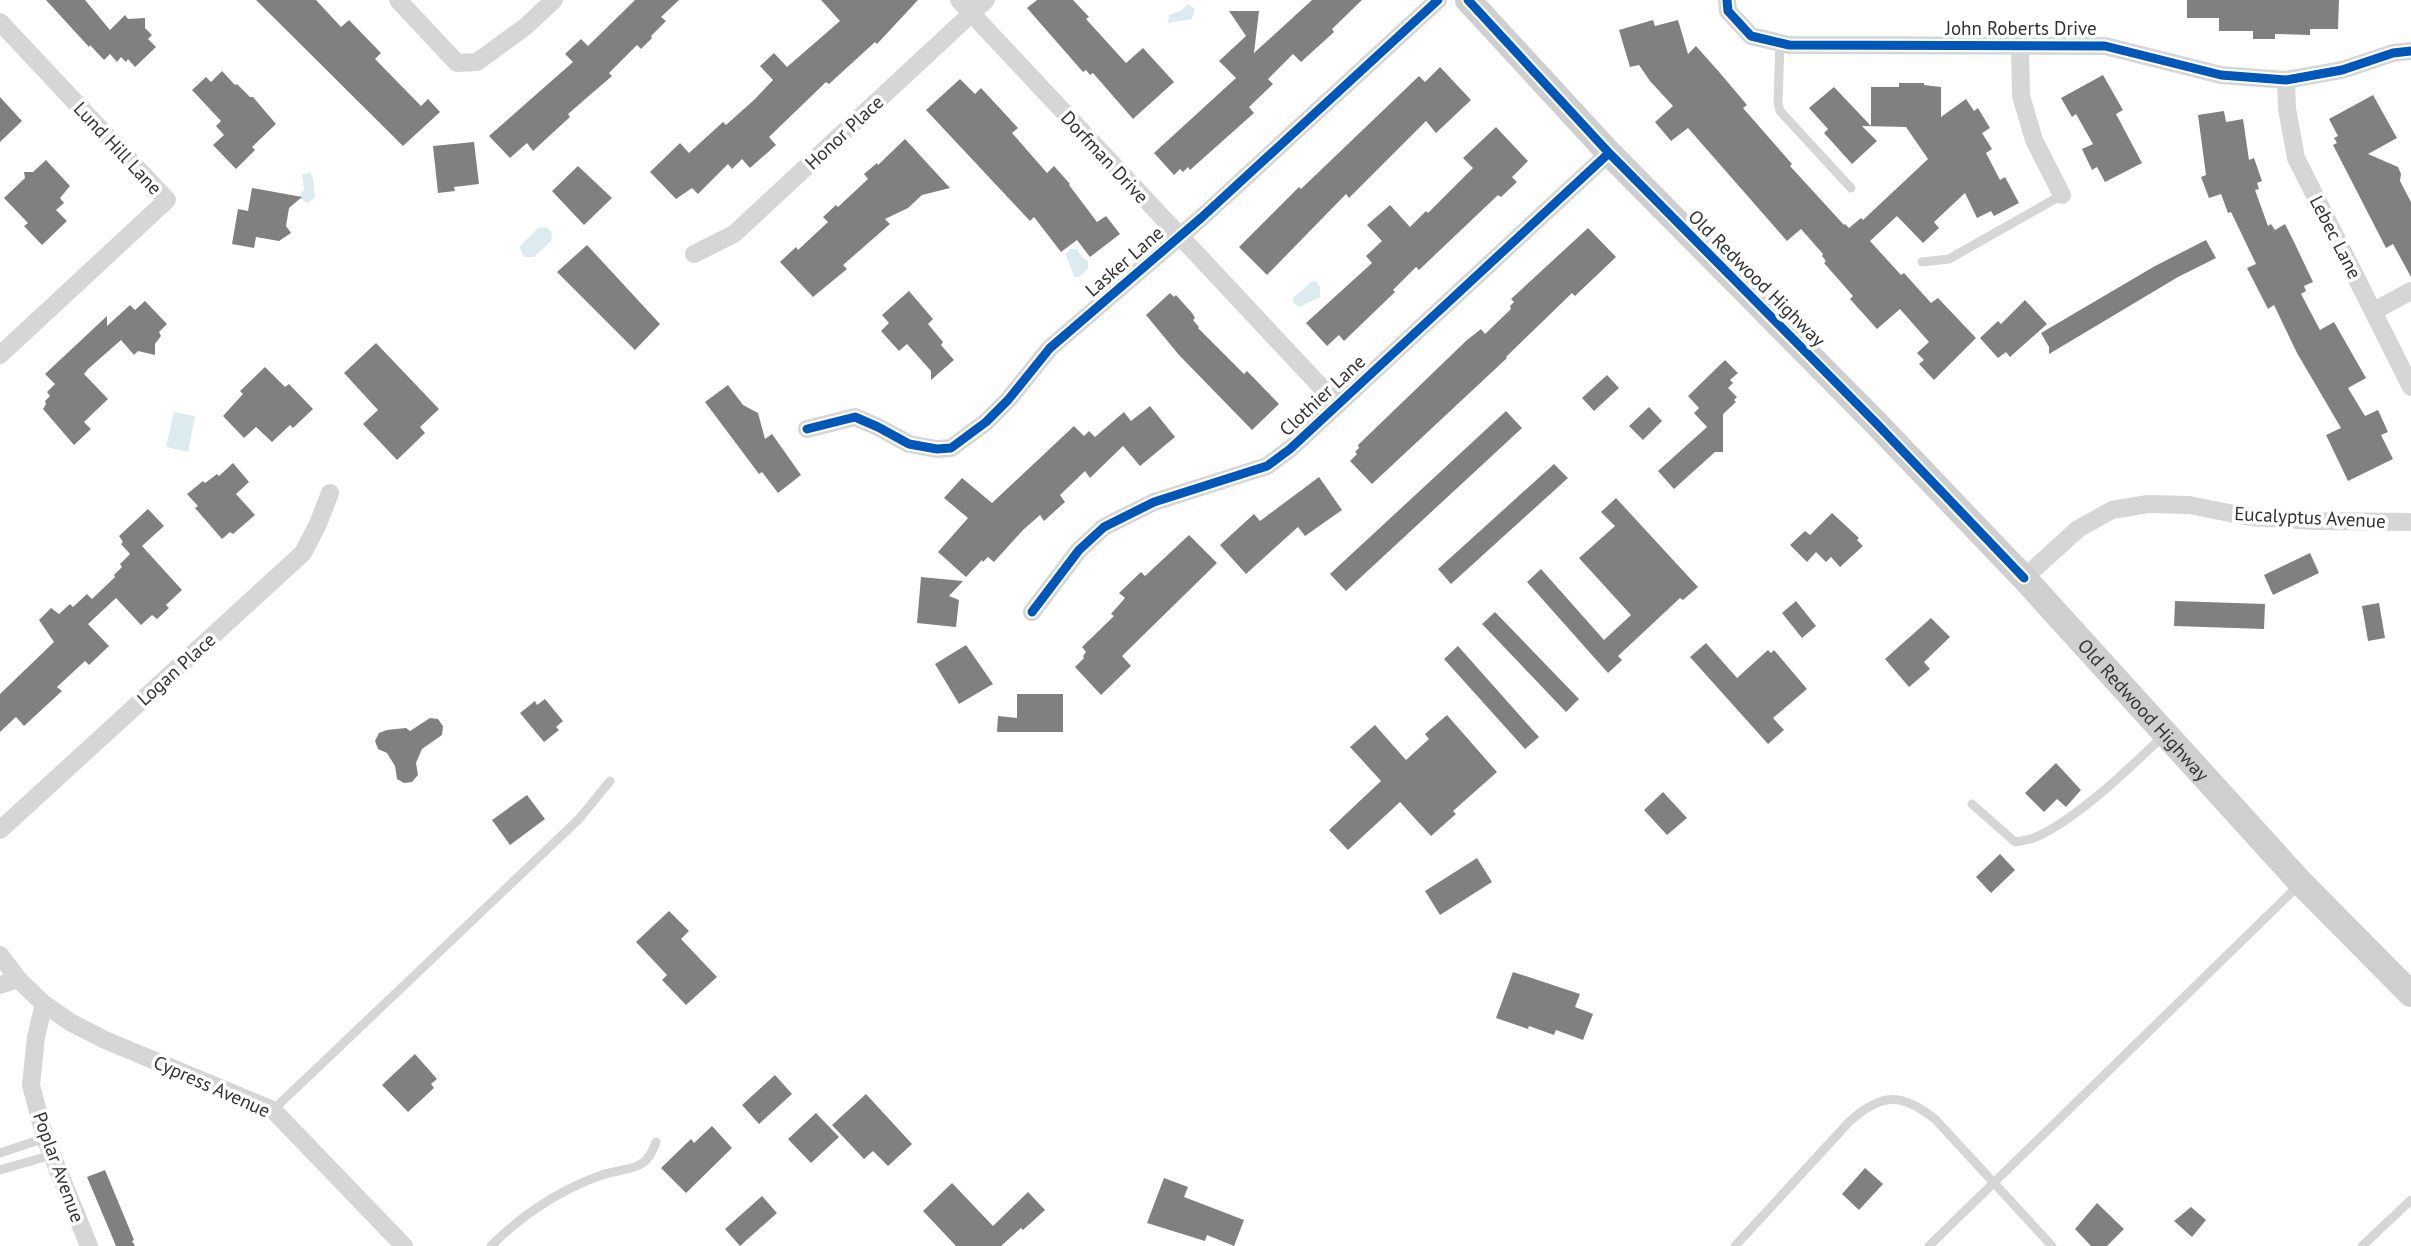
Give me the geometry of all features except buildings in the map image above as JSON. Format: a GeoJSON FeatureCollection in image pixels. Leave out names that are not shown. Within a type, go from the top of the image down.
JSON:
{"type":"FeatureCollection","features":[{"type":"Feature","properties":{"kind":"main road","name":"Old Redwood Highway"},"geometry":{"type":"LineString","coordinates":[[1468,0],[1609,153],[2024,578],[2301,883],[2411,994]]}},
{"type":"Feature","properties":{"kind":"street"},"geometry":{"type":"LineString","coordinates":[[398,0],[457,63],[477,62],[525,27],[554,0]]}},
{"type":"Feature","properties":{"kind":"street","name":"Dorfman Drive"},"geometry":{"type":"LineString","coordinates":[[959,0],[1338,405]]}},
{"type":"Feature","properties":{"kind":"street","name":"Honor Place"},"geometry":{"type":"LineString","coordinates":[[694,254],[734,234],[986,0]]}},
{"type":"Feature","properties":{"kind":"street","name":"Lasker Lane"},"geometry":{"type":"LineString","coordinates":[[807,429],[855,417],[909,444],[937,449],[951,448],[986,422],[1008,400],[1050,348],[1180,237],[1438,0]]}},
{"type":"Feature","properties":{"kind":"street","name":"John Roberts Drive"},"geometry":{"type":"LineString","coordinates":[[1727,0],[1728,11],[1751,36],[1789,45],[2105,46],[2221,75],[2286,80],[2342,70],[2393,53],[2411,51]]}},
{"type":"Feature","properties":{"kind":"street","name":"Lund Hill Lane"},"geometry":{"type":"LineString","coordinates":[[0,22],[167,200],[0,355]]}},
{"type":"Feature","properties":{"kind":"street"},"geometry":{"type":"LineString","coordinates":[[2020,46],[2021,96],[2034,141],[2062,195]]}},
{"type":"Feature","properties":{"kind":"street","name":"Lebec Lane"},"geometry":{"type":"LineString","coordinates":[[2286,80],[2287,109],[2296,158],[2411,387]]}},
{"type":"Feature","properties":{"kind":"street","name":"Clothier Lane"},"geometry":{"type":"LineString","coordinates":[[1032,612],[1079,550],[1104,527],[1154,502],[1267,467],[1290,449],[1609,153]]}},
{"type":"Feature","properties":{"kind":"street"},"geometry":{"type":"LineString","coordinates":[[2374,311],[2411,291]]}},
{"type":"Feature","properties":{"kind":"street","name":"Logan Place"},"geometry":{"type":"LineString","coordinates":[[0,830],[303,553],[330,492]]}},
{"type":"Feature","properties":{"kind":"street","name":"Eucalyptus Avenue"},"geometry":{"type":"LineString","coordinates":[[2024,578],[2078,528],[2112,510],[2148,504],[2189,505],[2250,517],[2411,522]]}},
{"type":"Feature","properties":{"kind":"street","name":"Cypress Avenue"},"geometry":{"type":"LineString","coordinates":[[0,955],[18,979],[44,1004],[70,1022],[105,1040],[273,1110],[396,1244]]}},
{"type":"Feature","properties":{"kind":"street"},"geometry":{"type":"LineString","coordinates":[[0,985],[18,979]]}},
{"type":"Feature","properties":{"kind":"street","name":"Poplar Avenue"},"geometry":{"type":"LineString","coordinates":[[44,1004],[36,1037],[31,1085],[45,1138],[89,1246]]}},
{"type":"Feature","properties":{"kind":"lane"},"geometry":{"type":"LineString","coordinates":[[1780,42],[1780,111],[1851,188]]}},
{"type":"Feature","properties":{"kind":"lane"},"geometry":{"type":"LineString","coordinates":[[1922,262],[1949,259],[2062,195]]}},
{"type":"Feature","properties":{"kind":"lane"},"geometry":{"type":"LineString","coordinates":[[1972,804],[2015,842],[2034,838],[2065,820],[2140,758],[2165,733]]}},
{"type":"Feature","properties":{"kind":"lane"},"geometry":{"type":"LineString","coordinates":[[273,1110],[579,818],[610,781]]}},
{"type":"Feature","properties":{"kind":"lane"},"geometry":{"type":"LineString","coordinates":[[1929,1246],[2301,883]]}},
{"type":"Feature","properties":{"kind":"lane"},"geometry":{"type":"LineString","coordinates":[[1735,1246],[1849,1122],[1864,1108],[1892,1098],[1918,1106],[1935,1119],[2052,1246]]}},
{"type":"Feature","properties":{"kind":"lane"},"geometry":{"type":"LineString","coordinates":[[0,1153],[45,1138]]}},
{"type":"Feature","properties":{"kind":"lane"},"geometry":{"type":"LineString","coordinates":[[491,1246],[522,1218],[567,1189],[618,1169],[642,1164],[652,1154],[656,1142]]}},
{"type":"Feature","properties":{"kind":"lane"},"geometry":{"type":"LineString","coordinates":[[0,1170],[52,1155]]}},
{"type":"Feature","properties":{"kind":"lane"},"geometry":{"type":"LineString","coordinates":[[2362,1246],[2411,1200]]}},
{"type":"Feature","properties":{"kind":"shaded area"},"geometry":{"type":"Polygon","coordinates":[[[1188,4],[1195,9],[1192,19],[1168,23],[1169,15],[1181,11],[1188,4]]]}},
{"type":"Feature","properties":{"kind":"shaded area"},"geometry":{"type":"Polygon","coordinates":[[[310,172],[315,198],[307,203],[299,197],[304,189],[302,175],[310,172]]]}},
{"type":"Feature","properties":{"kind":"shaded area"},"geometry":{"type":"Polygon","coordinates":[[[543,227],[552,233],[551,241],[534,257],[525,257],[520,246],[538,228],[543,227]]]}},
{"type":"Feature","properties":{"kind":"shaded area"},"geometry":{"type":"Polygon","coordinates":[[[1070,249],[1077,249],[1088,261],[1088,269],[1079,277],[1074,277],[1066,254],[1070,249]]]}},
{"type":"Feature","properties":{"kind":"shaded area"},"geometry":{"type":"Polygon","coordinates":[[[1316,281],[1320,287],[1320,297],[1300,307],[1293,303],[1293,298],[1311,282],[1316,281]]]}},
{"type":"Feature","properties":{"kind":"shaded area"},"geometry":{"type":"Polygon","coordinates":[[[174,412],[195,416],[188,452],[166,447],[174,412]]]}},
{"type":"Feature","properties":{"kind":"cycle path"},"geometry":{"type":"LineString","coordinates":[[807,429],[855,417],[909,444],[937,449],[951,448],[986,422],[1008,400],[1050,348],[1201,218],[1438,0]]}},
{"type":"Feature","properties":{"kind":"cycle path"},"geometry":{"type":"LineString","coordinates":[[1468,0],[1609,153],[1876,423],[2024,578]]}},
{"type":"Feature","properties":{"kind":"cycle path"},"geometry":{"type":"LineString","coordinates":[[1727,0],[1728,11],[1751,36],[1789,45],[2105,46],[2221,75],[2286,80],[2342,70],[2393,53],[2411,51]]}},
{"type":"Feature","properties":{"kind":"cycle path"},"geometry":{"type":"LineString","coordinates":[[1032,612],[1079,550],[1104,527],[1154,502],[1267,466],[1290,449],[1609,153]]}}]}
